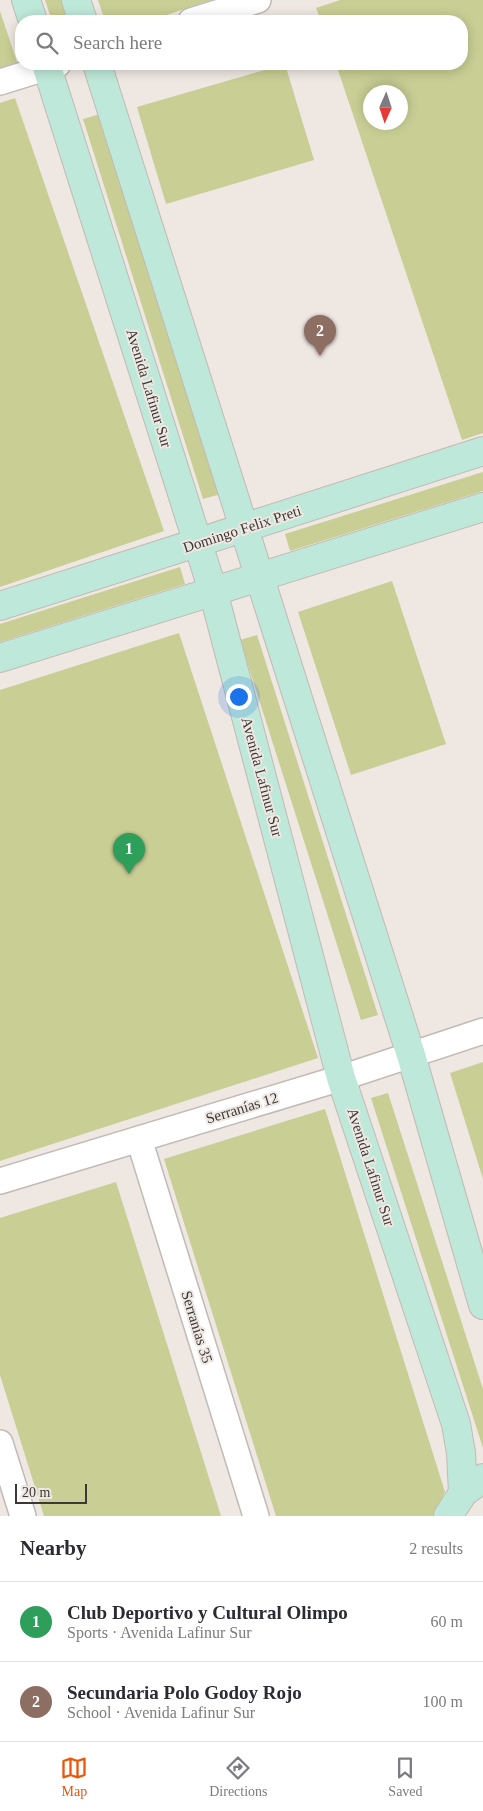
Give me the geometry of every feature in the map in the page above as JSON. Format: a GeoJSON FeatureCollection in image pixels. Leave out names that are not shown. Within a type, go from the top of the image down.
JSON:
{"type":"FeatureCollection","features":[{"type":"Feature","properties":{"kind":"main road"},"geometry":{"type":"LineString","coordinates":[[26,0],[31,15]]}},
{"type":"Feature","properties":{"kind":"main road"},"geometry":{"type":"LineString","coordinates":[[76,0],[81,15]]}},
{"type":"Feature","properties":{"kind":"main road","name":"Avenida Lafinur Sur"},"geometry":{"type":"LineString","coordinates":[[53,70],[213,591],[341,1078],[456,1424],[461,1453],[473,1485]]}},
{"type":"Feature","properties":{"kind":"main road"},"geometry":{"type":"LineString","coordinates":[[99,70],[410,1055],[483,1305]]}},
{"type":"Feature","properties":{"kind":"main road","name":"Domingo Felix Preti"},"geometry":{"type":"LineString","coordinates":[[0,606],[483,451]]}},
{"type":"Feature","properties":{"kind":"main road"},"geometry":{"type":"LineString","coordinates":[[0,658],[483,507]]}},
{"type":"Feature","properties":{"kind":"main road"},"geometry":{"type":"LineString","coordinates":[[448,1516],[473,1485]]}},
{"type":"Feature","properties":{"kind":"street"},"geometry":{"type":"LineString","coordinates":[[211,15],[258,0]]}},
{"type":"Feature","properties":{"kind":"street"},"geometry":{"type":"LineString","coordinates":[[0,82],[36,70]]}},
{"type":"Feature","properties":{"kind":"street","name":"Serranías 12"},"geometry":{"type":"LineString","coordinates":[[0,1181],[341,1078],[483,1031]]}},
{"type":"Feature","properties":{"kind":"street","name":"Serranías 35"},"geometry":{"type":"LineString","coordinates":[[138,1139],[256,1516]]}},
{"type":"Feature","properties":{"kind":"street"},"geometry":{"type":"LineString","coordinates":[[0,1442],[23,1516]]}},
{"type":"Feature","properties":{"kind":"green space"},"geometry":{"type":"Polygon","coordinates":[[[45,0],[64,0],[69,15],[50,15],[45,0]]]}},
{"type":"Feature","properties":{"kind":"green space"},"geometry":{"type":"Polygon","coordinates":[[[98,0],[211,0],[167,15],[103,15],[98,0]]]}},
{"type":"Feature","properties":{"kind":"green space"},"geometry":{"type":"Polygon","coordinates":[[[340,0],[483,0],[483,433],[462,440],[338,70],[468,70],[468,15],[319,15],[316,8],[340,0]]]}},
{"type":"Feature","properties":{"kind":"green space"},"geometry":{"type":"Polygon","coordinates":[[[0,11],[15,56],[15,63],[0,68],[0,11]]]}},
{"type":"Feature","properties":{"kind":"green space"},"geometry":{"type":"Polygon","coordinates":[[[264,70],[287,70],[314,160],[166,204],[137,107],[264,70]]]}},
{"type":"Feature","properties":{"kind":"green space"},"geometry":{"type":"Polygon","coordinates":[[[15,98],[164,531],[0,587],[0,103],[15,98]]]}},
{"type":"Feature","properties":{"kind":"green space"},"geometry":{"type":"Polygon","coordinates":[[[100,114],[221,494],[203,499],[83,119],[100,114]]]}},
{"type":"Feature","properties":{"kind":"green space"},"geometry":{"type":"Polygon","coordinates":[[[483,472],[483,491],[290,551],[285,534],[483,472]]]}},
{"type":"Feature","properties":{"kind":"green space"},"geometry":{"type":"Polygon","coordinates":[[[180,567],[185,584],[0,642],[0,624],[180,567]]]}},
{"type":"Feature","properties":{"kind":"green space"},"geometry":{"type":"Polygon","coordinates":[[[392,581],[446,744],[351,775],[298,612],[392,581]]]}},
{"type":"Feature","properties":{"kind":"green space"},"geometry":{"type":"Polygon","coordinates":[[[179,633],[318,1058],[0,1161],[0,690],[179,633]]]}},
{"type":"Feature","properties":{"kind":"green space"},"geometry":{"type":"Polygon","coordinates":[[[257,635],[378,1015],[361,1020],[240,640],[257,635]]]}},
{"type":"Feature","properties":{"kind":"green space"},"geometry":{"type":"Polygon","coordinates":[[[483,1062],[483,1179],[450,1073],[483,1062]]]}},
{"type":"Feature","properties":{"kind":"green space"},"geometry":{"type":"Polygon","coordinates":[[[388,1093],[483,1389],[483,1448],[371,1098],[388,1093]]]}},
{"type":"Feature","properties":{"kind":"green space"},"geometry":{"type":"Polygon","coordinates":[[[325,1109],[445,1492],[433,1516],[276,1516],[164,1159],[325,1109]]]}},
{"type":"Feature","properties":{"kind":"green space"},"geometry":{"type":"Polygon","coordinates":[[[116,1182],[221,1516],[44,1516],[0,1375],[0,1218],[116,1182]]]}},
{"type":"Feature","properties":{"kind":"place","name":"Secundaria Polo Godoy Rojo"},"geometry":{"type":"Point","coordinates":[320,356]}},
{"type":"Feature","properties":{"kind":"place","name":"Club Deportivo y Cultural Olimpo"},"geometry":{"type":"Point","coordinates":[129,874]}}]}
